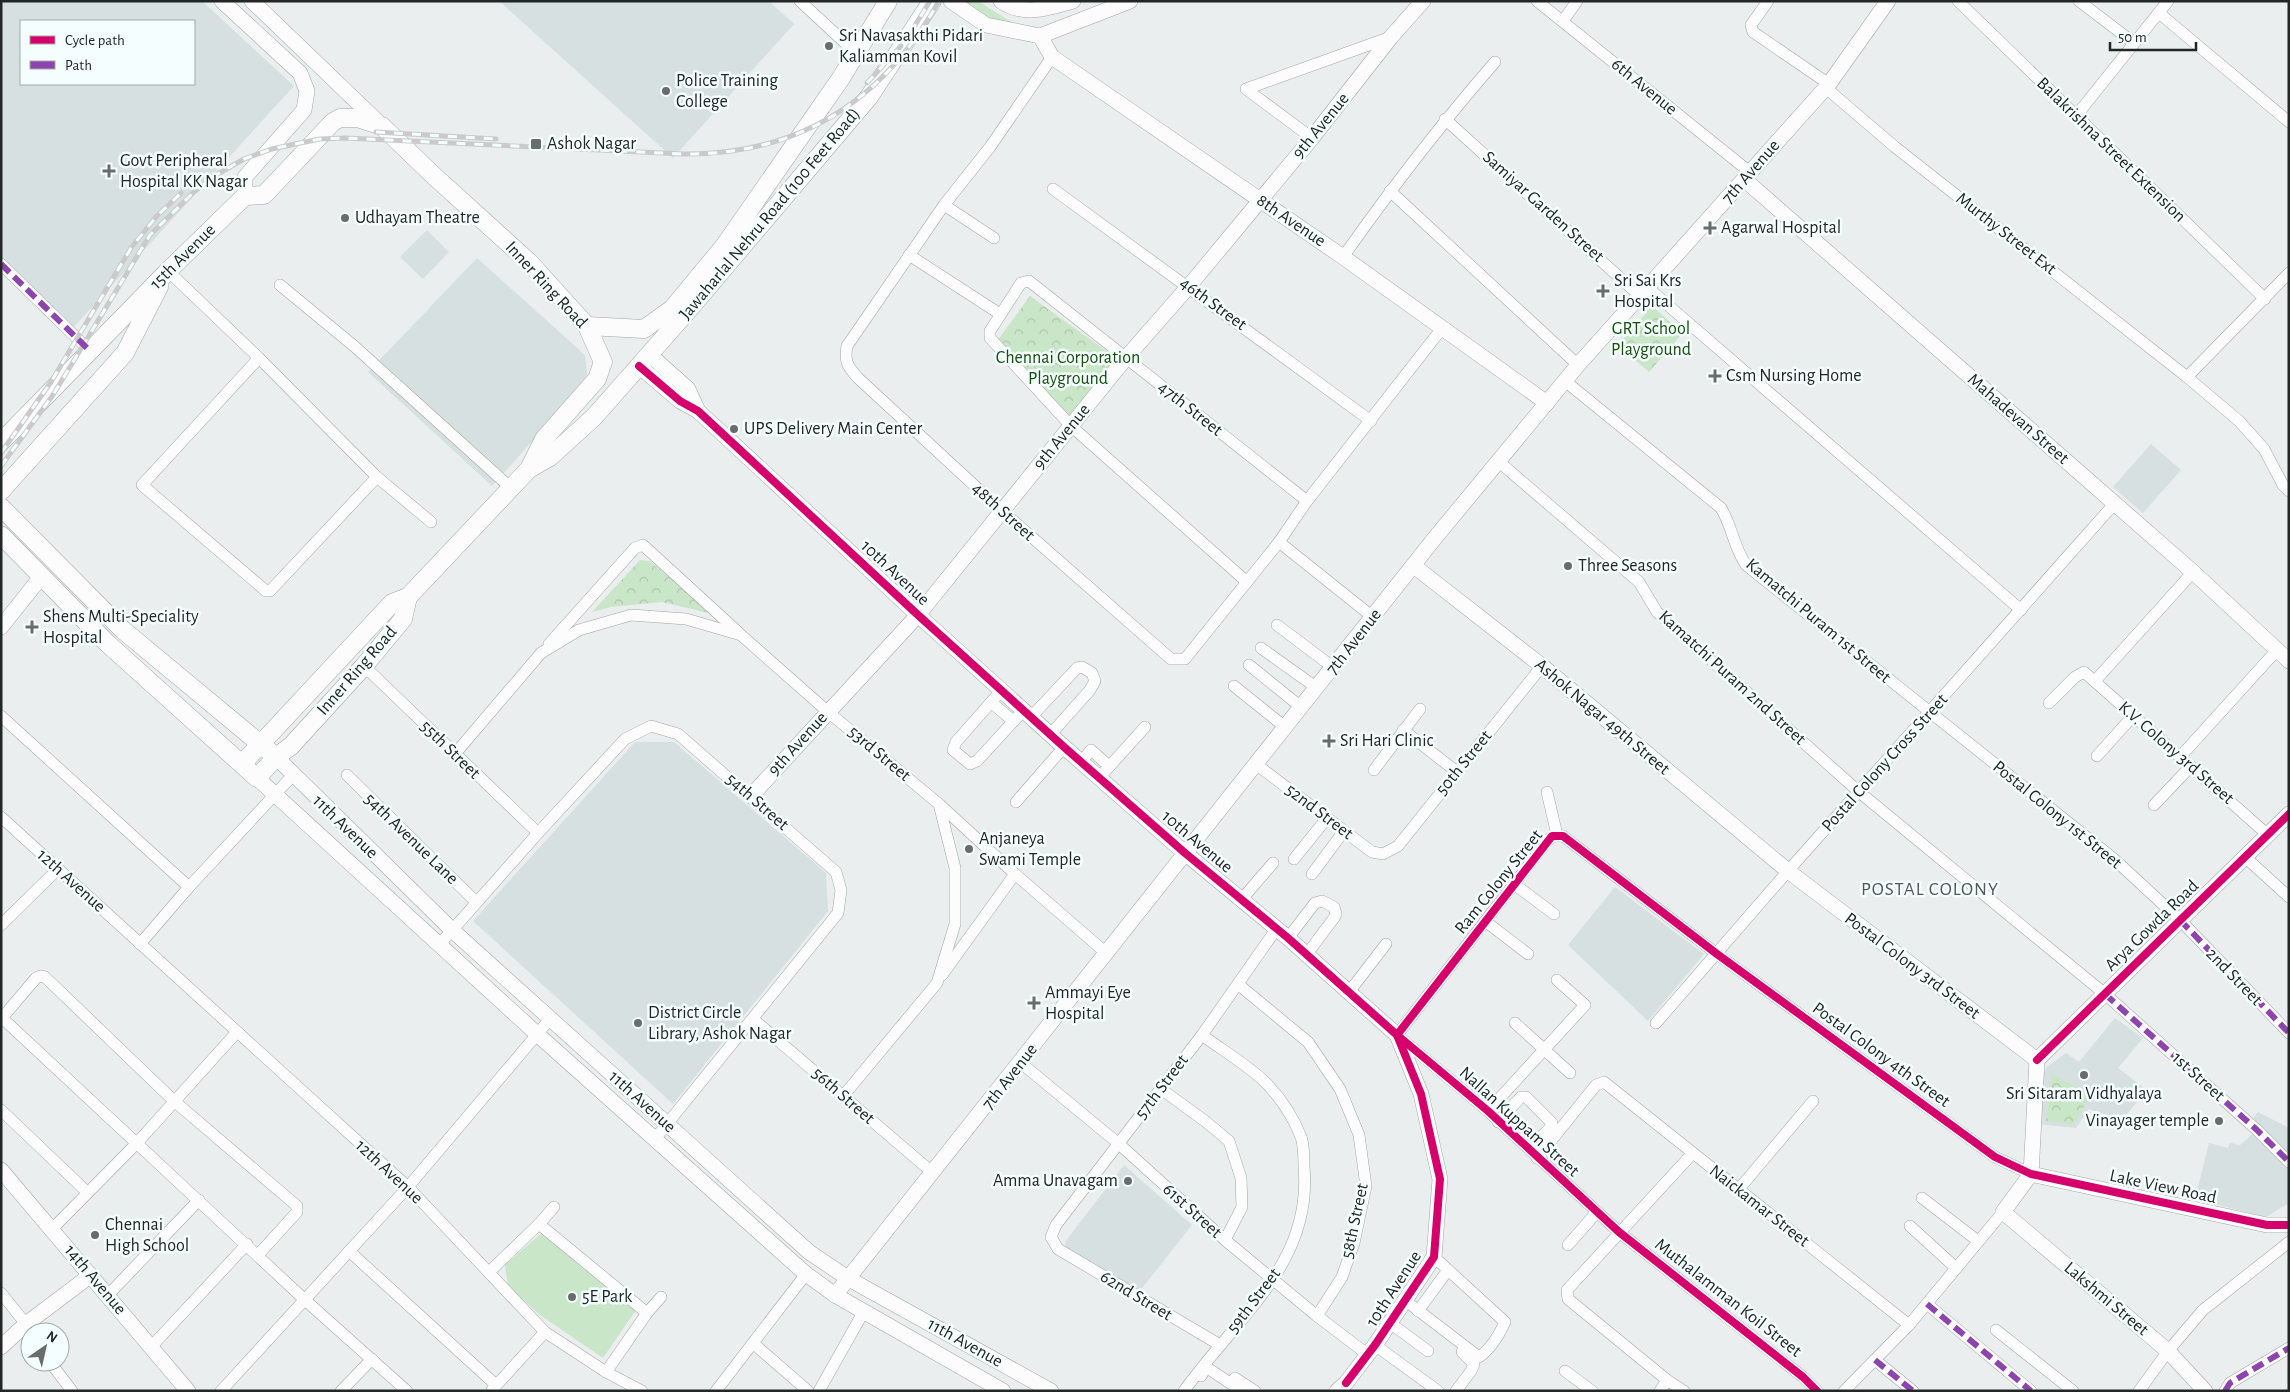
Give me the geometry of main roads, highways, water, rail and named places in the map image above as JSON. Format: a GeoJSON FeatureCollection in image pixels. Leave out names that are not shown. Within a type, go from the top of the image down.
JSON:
{"type":"FeatureCollection","features":[{"type":"Feature","properties":{"kind":"main road"},"geometry":{"type":"LineString","coordinates":[[222,1],[300,72],[307,91],[304,110],[245,177],[245,196],[264,195],[333,122],[340,118],[357,118],[382,126]]}},
{"type":"Feature","properties":{"kind":"main road"},"geometry":{"type":"LineString","coordinates":[[252,1],[316,60],[382,126]]}},
{"type":"Feature","properties":{"kind":"main road","name":"Jawaharlal Nehru Road (100 Feet Road)"},"geometry":{"type":"LineString","coordinates":[[587,326],[644,329],[672,308],[725,244],[842,78],[888,1]]}},
{"type":"Feature","properties":{"kind":"main road","name":"Jawaharlal Nehru Road (100 Feet Road)"},"geometry":{"type":"LineString","coordinates":[[594,417],[645,360],[869,97],[932,1]]}},
{"type":"Feature","properties":{"kind":"main road"},"geometry":{"type":"LineString","coordinates":[[951,1],[986,25],[1040,36],[1130,1]]}},
{"type":"Feature","properties":{"kind":"main road"},"geometry":{"type":"LineString","coordinates":[[1000,1],[1007,6],[1035,12],[1073,1]]}},
{"type":"Feature","properties":{"kind":"main road","name":"9th Avenue"},"geometry":{"type":"LineString","coordinates":[[751,796],[827,711],[918,615],[1126,359],[1312,138],[1391,37],[1423,1]]}},
{"type":"Feature","properties":{"kind":"main road","name":"7th Avenue"},"geometry":{"type":"LineString","coordinates":[[835,1295],[1021,1063],[1105,952],[1257,765],[1285,727],[1498,462],[1578,366],[1828,86],[1885,2]]}},
{"type":"Feature","properties":{"kind":"main road","name":"8th Avenue"},"geometry":{"type":"LineString","coordinates":[[1040,36],[1052,57],[1343,257],[1547,403]]}},
{"type":"Feature","properties":{"kind":"main road","name":"Inner Ring Road"},"geometry":{"type":"LineString","coordinates":[[257,778],[285,766],[292,746],[364,666],[403,619],[408,597],[529,469],[544,440],[597,379],[603,362],[587,326],[530,263],[432,175],[382,126]]}},
{"type":"Feature","properties":{"kind":"main road","name":"Mahadevan Street"},"geometry":{"type":"LineString","coordinates":[[1748,176],[2193,572],[2289,662]]}},
{"type":"Feature","properties":{"kind":"main road","name":"15th Avenue"},"geometry":{"type":"LineString","coordinates":[[1,441],[168,271],[245,196]]}},
{"type":"Feature","properties":{"kind":"main road"},"geometry":{"type":"LineString","coordinates":[[1,491],[125,353],[168,271]]}},
{"type":"Feature","properties":{"kind":"main road","name":"10th Avenue"},"geometry":{"type":"LineString","coordinates":[[645,360],[688,389],[698,411],[918,615],[996,696],[1050,735],[1185,853],[1283,933],[1397,1035],[1421,1094],[1440,1179],[1434,1258],[1390,1324],[1342,1388]]}},
{"type":"Feature","properties":{"kind":"main road","name":"Inner Ring Road"},"geometry":{"type":"LineString","coordinates":[[529,469],[550,457],[594,417]]}},
{"type":"Feature","properties":{"kind":"main road"},"geometry":{"type":"LineString","coordinates":[[1,507],[123,630],[285,766]]}},
{"type":"Feature","properties":{"kind":"main road","name":"11th Avenue"},"geometry":{"type":"LineString","coordinates":[[1,535],[108,644],[654,1140],[806,1274],[835,1295],[1003,1391]]}},
{"type":"Feature","properties":{"kind":"main road","name":"Ashok Nagar 49th Street"},"geometry":{"type":"LineString","coordinates":[[1414,566],[1542,666],[1788,871]]}},
{"type":"Feature","properties":{"kind":"main road"},"geometry":{"type":"LineString","coordinates":[[1,627],[41,577]]}},
{"type":"Feature","properties":{"kind":"main road"},"geometry":{"type":"LineString","coordinates":[[242,764],[392,603],[408,597]]}},
{"type":"Feature","properties":{"kind":"main road"},"geometry":{"type":"LineString","coordinates":[[108,644],[123,630]]}},
{"type":"Feature","properties":{"kind":"main road","name":"11th Avenue"},"geometry":{"type":"LineString","coordinates":[[285,766],[452,930],[809,1252],[849,1279],[1051,1391]]}},
{"type":"Feature","properties":{"kind":"main road","name":"Arya Gowda Road"},"geometry":{"type":"LineString","coordinates":[[2037,1060],[2289,814]]}},
{"type":"Feature","properties":{"kind":"main road","name":"Postal Colony 3rd Street"},"geometry":{"type":"LineString","coordinates":[[1788,871],[2037,1060]]}},
{"type":"Feature","properties":{"kind":"main road"},"geometry":{"type":"LineString","coordinates":[[2031,1174],[2037,1060]]}},
{"type":"Feature","properties":{"kind":"main road","name":"14th Avenue"},"geometry":{"type":"LineString","coordinates":[[1,1170],[188,1391]]}},
{"type":"Feature","properties":{"kind":"main road","name":"Lakshmi Street"},"geometry":{"type":"LineString","coordinates":[[2031,1174],[2003,1212],[2168,1351],[2205,1391]]}},
{"type":"Feature","properties":{"kind":"main road","name":"Lake View Road"},"geometry":{"type":"LineString","coordinates":[[2031,1174],[2266,1225],[2289,1225]]}},
{"type":"Feature","properties":{"kind":"main road"},"geometry":{"type":"LineString","coordinates":[[35,1322],[91,1275]]}},
{"type":"Feature","properties":{"kind":"main road"},"geometry":{"type":"LineString","coordinates":[[1,1347],[20,1334]]}},
{"type":"Feature","properties":{"kind":"main road"},"geometry":{"type":"LineString","coordinates":[[1011,1391],[1021,1374]]}},
{"type":"Feature","properties":{"kind":"railway"},"geometry":{"type":"LineString","coordinates":[[911,32],[930,1]]}},
{"type":"Feature","properties":{"kind":"railway"},"geometry":{"type":"LineString","coordinates":[[1,466],[53,395],[150,235],[195,191],[216,175],[244,159],[272,149],[300,143],[320,139],[345,138],[683,154],[725,152],[764,145],[801,132],[834,115],[864,94],[892,67],[917,36],[939,1]]}},
{"type":"Feature","properties":{"kind":"railway"},"geometry":{"type":"LineString","coordinates":[[867,83],[901,46]]}},
{"type":"Feature","properties":{"kind":"railway"},"geometry":{"type":"LineString","coordinates":[[376,132],[496,139]]}},
{"type":"Feature","properties":{"kind":"railway"},"geometry":{"type":"LineString","coordinates":[[1,453],[51,382],[131,248],[156,217],[181,193]]}},
{"type":"Feature","properties":{"kind":"place","name":"Sri Navasakthi Pidari Kaliamman Kovil"},"geometry":{"type":"Point","coordinates":[829,46]}},
{"type":"Feature","properties":{"kind":"place","name":"Police Training College"},"geometry":{"type":"Point","coordinates":[666,91]}},
{"type":"Feature","properties":{"kind":"place","name":"Ashok Nagar"},"geometry":{"type":"Point","coordinates":[536,144]}},
{"type":"Feature","properties":{"kind":"place","name":"Govt Peripheral Hospital KK Nagar"},"geometry":{"type":"Point","coordinates":[109,171]}},
{"type":"Feature","properties":{"kind":"place","name":"Udhayam Theatre"},"geometry":{"type":"Point","coordinates":[345,218]}},
{"type":"Feature","properties":{"kind":"place","name":"Agarwal Hospital"},"geometry":{"type":"Point","coordinates":[1710,228]}},
{"type":"Feature","properties":{"kind":"place","name":"Sri Sai Krs Hospital"},"geometry":{"type":"Point","coordinates":[1603,291]}},
{"type":"Feature","properties":{"kind":"place","name":"Csm Nursing Home"},"geometry":{"type":"Point","coordinates":[1715,376]}},
{"type":"Feature","properties":{"kind":"place","name":"UPS Delivery Main Center"},"geometry":{"type":"Point","coordinates":[734,429]}},
{"type":"Feature","properties":{"kind":"place","name":"Three Seasons"},"geometry":{"type":"Point","coordinates":[1568,566]}},
{"type":"Feature","properties":{"kind":"place","name":"Shens Multi-Speciality Hospital"},"geometry":{"type":"Point","coordinates":[32,627]}},
{"type":"Feature","properties":{"kind":"place","name":"Sri Hari Clinic"},"geometry":{"type":"Point","coordinates":[1329,741]}},
{"type":"Feature","properties":{"kind":"place","name":"Anjaneya Swami Temple"},"geometry":{"type":"Point","coordinates":[969,849]}},
{"type":"Feature","properties":{"kind":"place","name":"Ammayi Eye Hospital"},"geometry":{"type":"Point","coordinates":[1034,1003]}},
{"type":"Feature","properties":{"kind":"place","name":"District Circle Library, Ashok Nagar"},"geometry":{"type":"Point","coordinates":[638,1023]}},
{"type":"Feature","properties":{"kind":"place","name":"Sri Sitaram Vidhyalaya"},"geometry":{"type":"Point","coordinates":[2084,1075]}},
{"type":"Feature","properties":{"kind":"place","name":"Vinayager temple"},"geometry":{"type":"Point","coordinates":[2219,1121]}},
{"type":"Feature","properties":{"kind":"place","name":"Amma Unavagam"},"geometry":{"type":"Point","coordinates":[1128,1181]}},
{"type":"Feature","properties":{"kind":"place","name":"Chennai High School"},"geometry":{"type":"Point","coordinates":[95,1235]}},
{"type":"Feature","properties":{"kind":"place","name":"5E Park"},"geometry":{"type":"Point","coordinates":[572,1297]}},
{"type":"Feature","properties":{"kind":"district","name":"POSTAL COLONY"},"geometry":{"type":"Point","coordinates":[1930,889]}},
{"type":"Feature","properties":{"kind":"park label","name":"GRT School Playground"},"geometry":{"type":"Point","coordinates":[1651,339]}},
{"type":"Feature","properties":{"kind":"park label","name":"Chennai Corporation Playground"},"geometry":{"type":"Point","coordinates":[1068,368]}}]}
